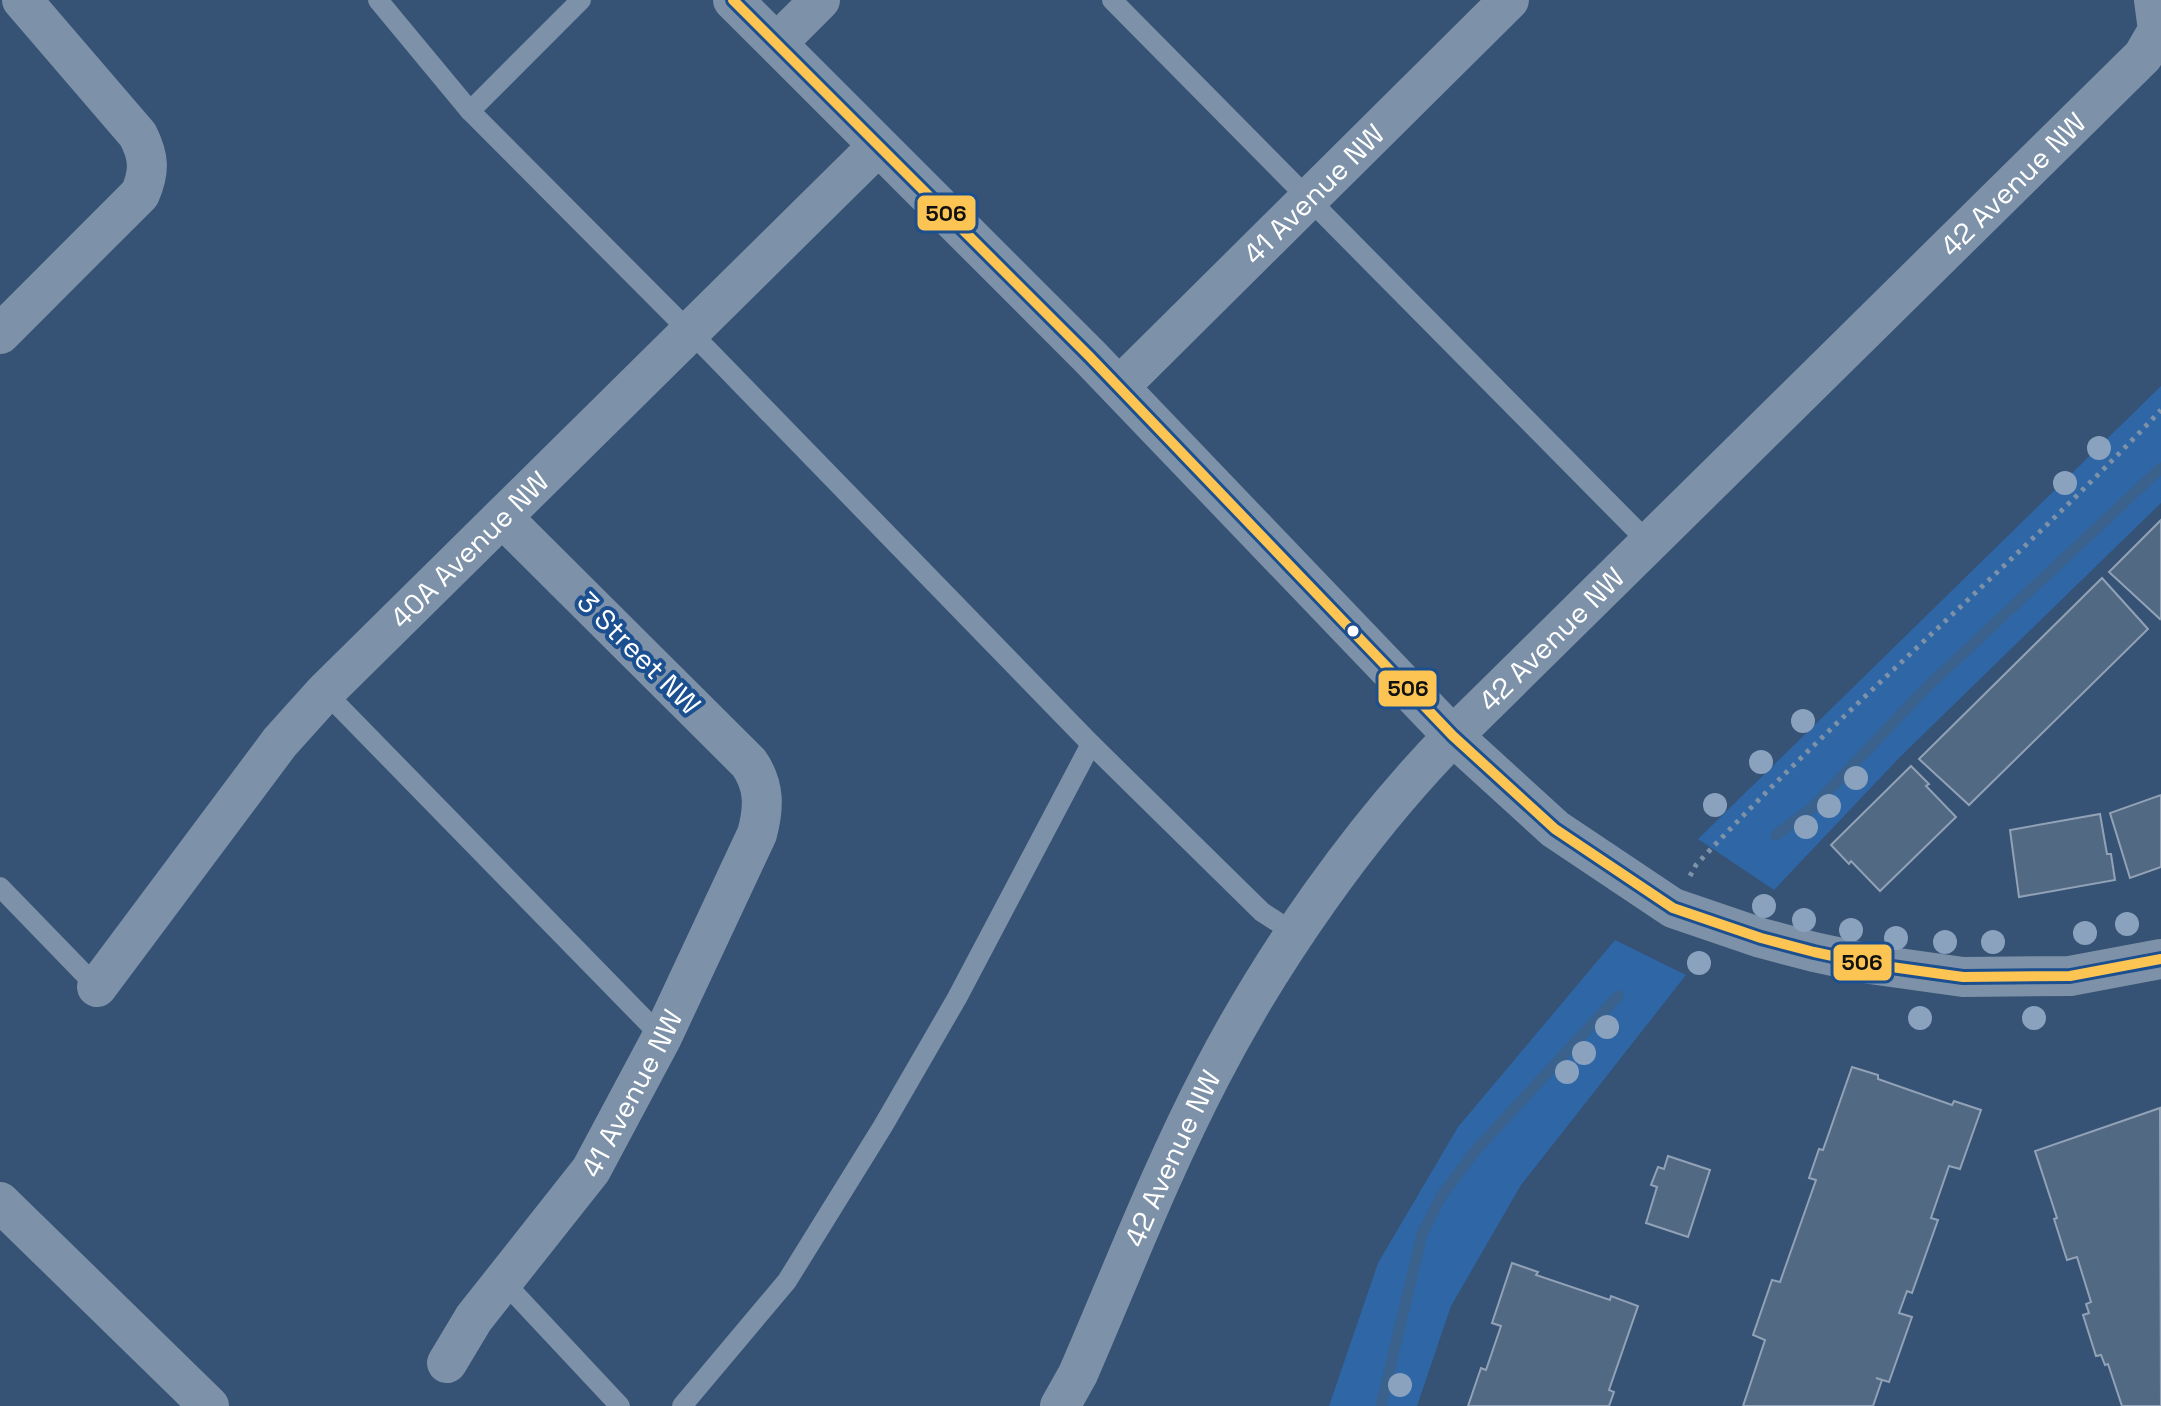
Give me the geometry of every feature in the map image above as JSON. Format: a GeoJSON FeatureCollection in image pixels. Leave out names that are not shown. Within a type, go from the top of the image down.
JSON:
{"type":"FeatureCollection","features":[{"type":"Feature","properties":{"kind":"street"},"geometry":{"type":"LineString","coordinates":[[0,334],[140,194],[149,169],[138,135],[22,0]]}},
{"type":"Feature","properties":{"kind":"street"},"geometry":{"type":"LineString","coordinates":[[733,0],[1119,387],[1453,736],[1555,829],[1673,908],[1761,938],[1870,964],[1963,977],[2070,976],[2161,959]]}},
{"type":"Feature","properties":{"kind":"street"},"geometry":{"type":"LineString","coordinates":[[777,43],[820,0]]}},
{"type":"Feature","properties":{"kind":"street","name":"41 Avenue NW"},"geometry":{"type":"LineString","coordinates":[[1119,387],[1306,198],[1509,0]]}},
{"type":"Feature","properties":{"kind":"street","name":"42 Avenue NW"},"geometry":{"type":"LineString","coordinates":[[1060,1406],[1078,1374],[1210,1077],[1296,934],[1375,824],[1453,736],[2143,56],[2158,30],[2156,10]]}},
{"type":"Feature","properties":{"kind":"street","name":"40A Avenue NW"},"geometry":{"type":"LineString","coordinates":[[97,987],[270,754],[325,692],[878,146]]}},
{"type":"Feature","properties":{"kind":"street","name":"3 Street NW"},"geometry":{"type":"LineString","coordinates":[[503,518],[749,763],[758,775],[763,795]]}},
{"type":"Feature","properties":{"kind":"street","name":"41 Avenue NW"},"geometry":{"type":"LineString","coordinates":[[447,1363],[474,1318],[591,1170],[662,1037],[757,834],[763,795]]}},
{"type":"Feature","properties":{"kind":"street"},"geometry":{"type":"LineString","coordinates":[[0,1202],[209,1406]]}},
{"type":"Feature","properties":{"kind":"lane"},"geometry":{"type":"LineString","coordinates":[[378,0],[470,111],[1091,744],[1262,912],[1296,934]]}},
{"type":"Feature","properties":{"kind":"lane"},"geometry":{"type":"LineString","coordinates":[[470,111],[581,0]]}},
{"type":"Feature","properties":{"kind":"lane"},"geometry":{"type":"LineString","coordinates":[[1112,0],[1648,542]]}},
{"type":"Feature","properties":{"kind":"lane"},"geometry":{"type":"LineString","coordinates":[[325,692],[662,1037]]}},
{"type":"Feature","properties":{"kind":"lane"},"geometry":{"type":"LineString","coordinates":[[682,1406],[787,1281],[875,1139],[957,998],[1091,744]]}},
{"type":"Feature","properties":{"kind":"lane"},"geometry":{"type":"LineString","coordinates":[[0,887],[97,987]]}},
{"type":"Feature","properties":{"kind":"lane"},"geometry":{"type":"LineString","coordinates":[[503,1281],[620,1406]]}},
{"type":"Feature","properties":{"kind":"path"},"geometry":{"type":"LineString","coordinates":[[1689,878],[1696,865],[1765,791],[2102,473],[2161,410]]}},
{"type":"Feature","properties":{"kind":"shaded area"},"geometry":{"type":"Polygon","coordinates":[[[2161,386],[2161,503],[1899,758],[1774,890],[1698,839],[2161,386]]]}},
{"type":"Feature","properties":{"kind":"shaded area"},"geometry":{"type":"Polygon","coordinates":[[[1615,940],[1686,975],[1521,1185],[1451,1306],[1417,1406],[1329,1406],[1378,1263],[1458,1127],[1615,940]]]}},
{"type":"Feature","properties":{"kind":"building"},"geometry":{"type":"Polygon","coordinates":[[[2161,520],[2161,617],[2160,619],[2109,572],[2161,520]]]}},
{"type":"Feature","properties":{"kind":"building"},"geometry":{"type":"Polygon","coordinates":[[[2102,578],[2148,629],[1969,805],[1919,759],[2102,578]]]}},
{"type":"Feature","properties":{"kind":"building"},"geometry":{"type":"Polygon","coordinates":[[[1911,766],[1956,817],[1880,891],[1831,845],[1911,766]]]}},
{"type":"Feature","properties":{"kind":"building"},"geometry":{"type":"Polygon","coordinates":[[[2161,795],[2161,867],[2130,878],[2110,813],[2161,795]]]}},
{"type":"Feature","properties":{"kind":"building"},"geometry":{"type":"Polygon","coordinates":[[[2100,814],[2115,880],[2019,897],[2010,830],[2100,814]]]}},
{"type":"Feature","properties":{"kind":"building"},"geometry":{"type":"Polygon","coordinates":[[[1852,1067],[1952,1105],[1954,1101],[1981,1110],[1960,1169],[1949,1166],[1931,1218],[1938,1220],[1912,1293],[1907,1291],[1899,1313],[1912,1317],[1889,1382],[1876,1378],[1882,1380],[1873,1406],[1743,1406],[1765,1340],[1753,1335],[1772,1280],[1780,1282],[1816,1180],[1809,1178],[1819,1149],[1823,1150],[1852,1067]]]}},
{"type":"Feature","properties":{"kind":"building"},"geometry":{"type":"Polygon","coordinates":[[[2160,1108],[2161,1406],[2122,1406],[2108,1364],[2105,1365],[2101,1355],[2096,1356],[2083,1315],[2089,1313],[2086,1304],[2091,1302],[2077,1257],[2067,1260],[2035,1151],[2160,1108]]]}},
{"type":"Feature","properties":{"kind":"building"},"geometry":{"type":"Polygon","coordinates":[[[1668,1156],[1710,1170],[1688,1237],[1646,1223],[1657,1187],[1651,1185],[1658,1167],[1664,1169],[1668,1156]]]}},
{"type":"Feature","properties":{"kind":"building"},"geometry":{"type":"Polygon","coordinates":[[[1512,1263],[1538,1272],[1536,1275],[1610,1300],[1611,1296],[1638,1306],[1609,1390],[1614,1392],[1609,1406],[1468,1406],[1481,1368],[1486,1370],[1501,1326],[1492,1323],[1512,1263]]]}},
{"type":"Feature","properties":{"kind":"waterway"},"geometry":{"type":"LineString","coordinates":[[1776,835],[1812,808],[1926,688],[2161,468]]}},
{"type":"Feature","properties":{"kind":"waterway"},"geometry":{"type":"LineString","coordinates":[[1381,1406],[1422,1234],[1442,1195],[1475,1151],[1618,996]]}},
{"type":"Feature","properties":{"kind":"transit line","name":"506"},"geometry":{"type":"LineString","coordinates":[[733,0],[1090,357],[1453,736],[1555,829],[1673,908],[1761,938],[1814,952],[1870,964],[1963,977],[2070,976],[2161,959]]}}]}
